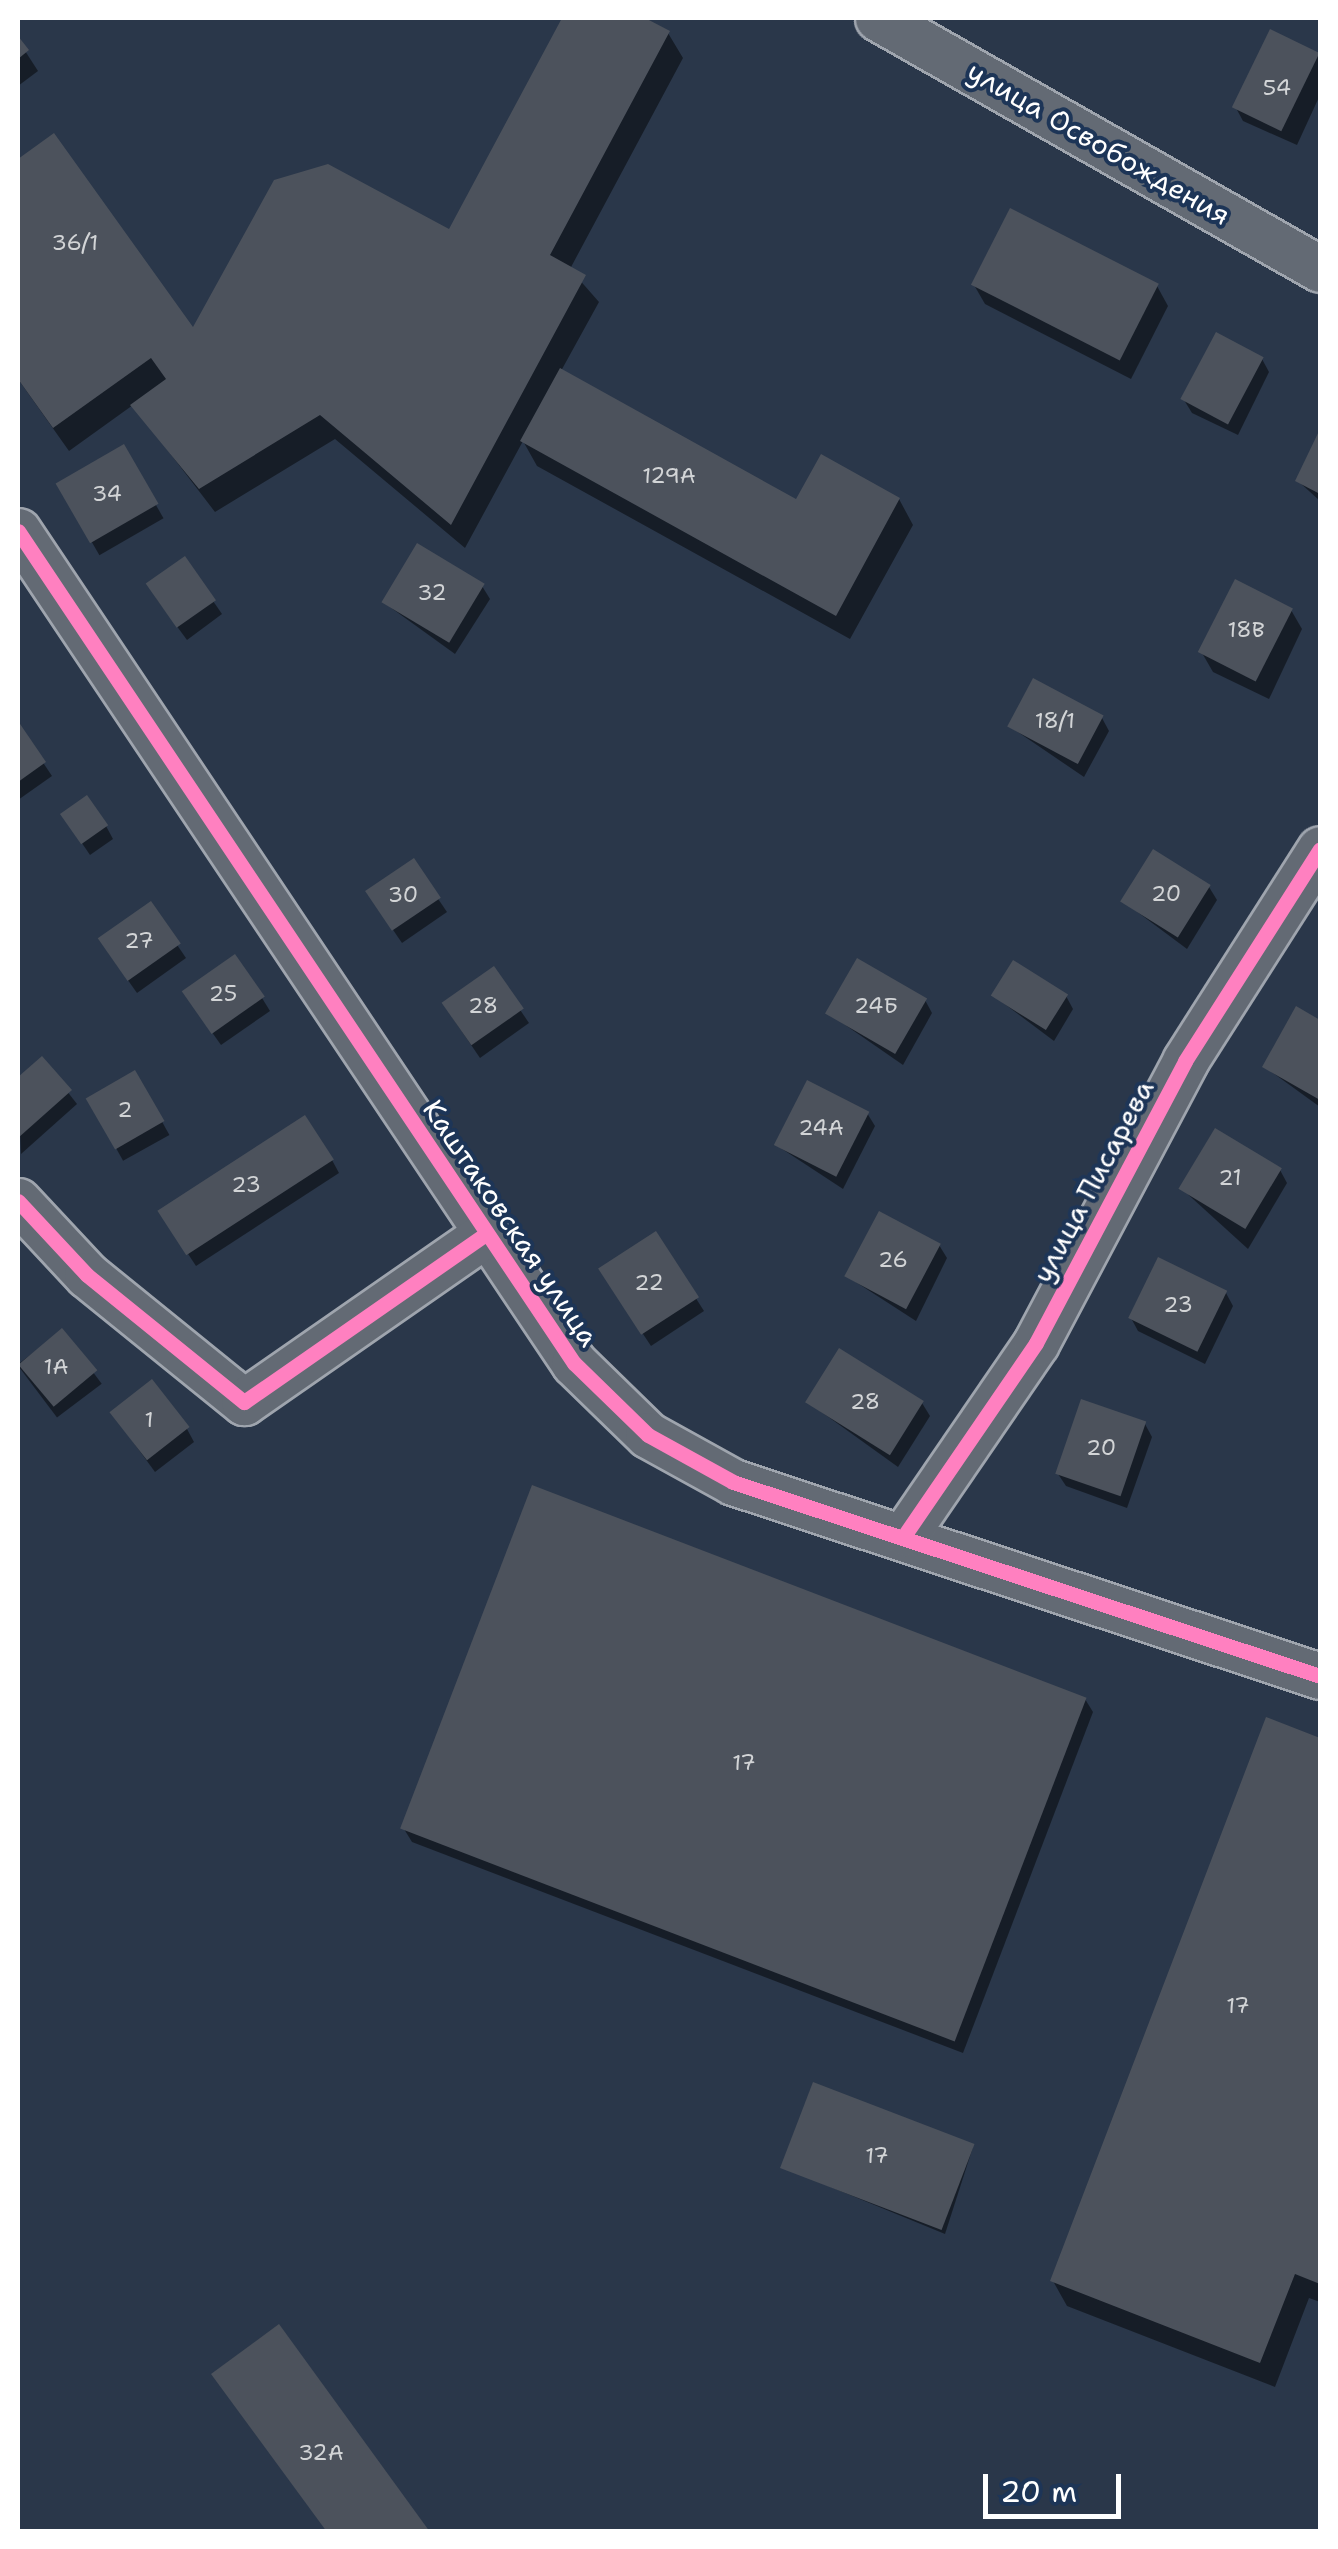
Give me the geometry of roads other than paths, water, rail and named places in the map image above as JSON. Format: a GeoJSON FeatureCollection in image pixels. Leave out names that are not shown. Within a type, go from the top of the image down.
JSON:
{"type":"FeatureCollection","features":[{"type":"Feature","properties":{"kind":"street","name":"улица Освобождения"},"geometry":{"type":"LineString","coordinates":[[878,18],[1320,270]]}},
{"type":"Feature","properties":{"kind":"street","name":"Каштаковская улица"},"geometry":{"type":"LineString","coordinates":[[18,530],[574,1362],[648,1435],[733,1482],[906,1534],[1320,1676]]}},
{"type":"Feature","properties":{"kind":"street","name":"улица Писарева"},"geometry":{"type":"LineString","coordinates":[[906,1534],[1036,1343],[1185,1061],[1320,849]]}},
{"type":"Feature","properties":{"kind":"street"},"geometry":{"type":"LineString","coordinates":[[18,1201],[87,1274],[244,1402],[486,1234]]}}]}
